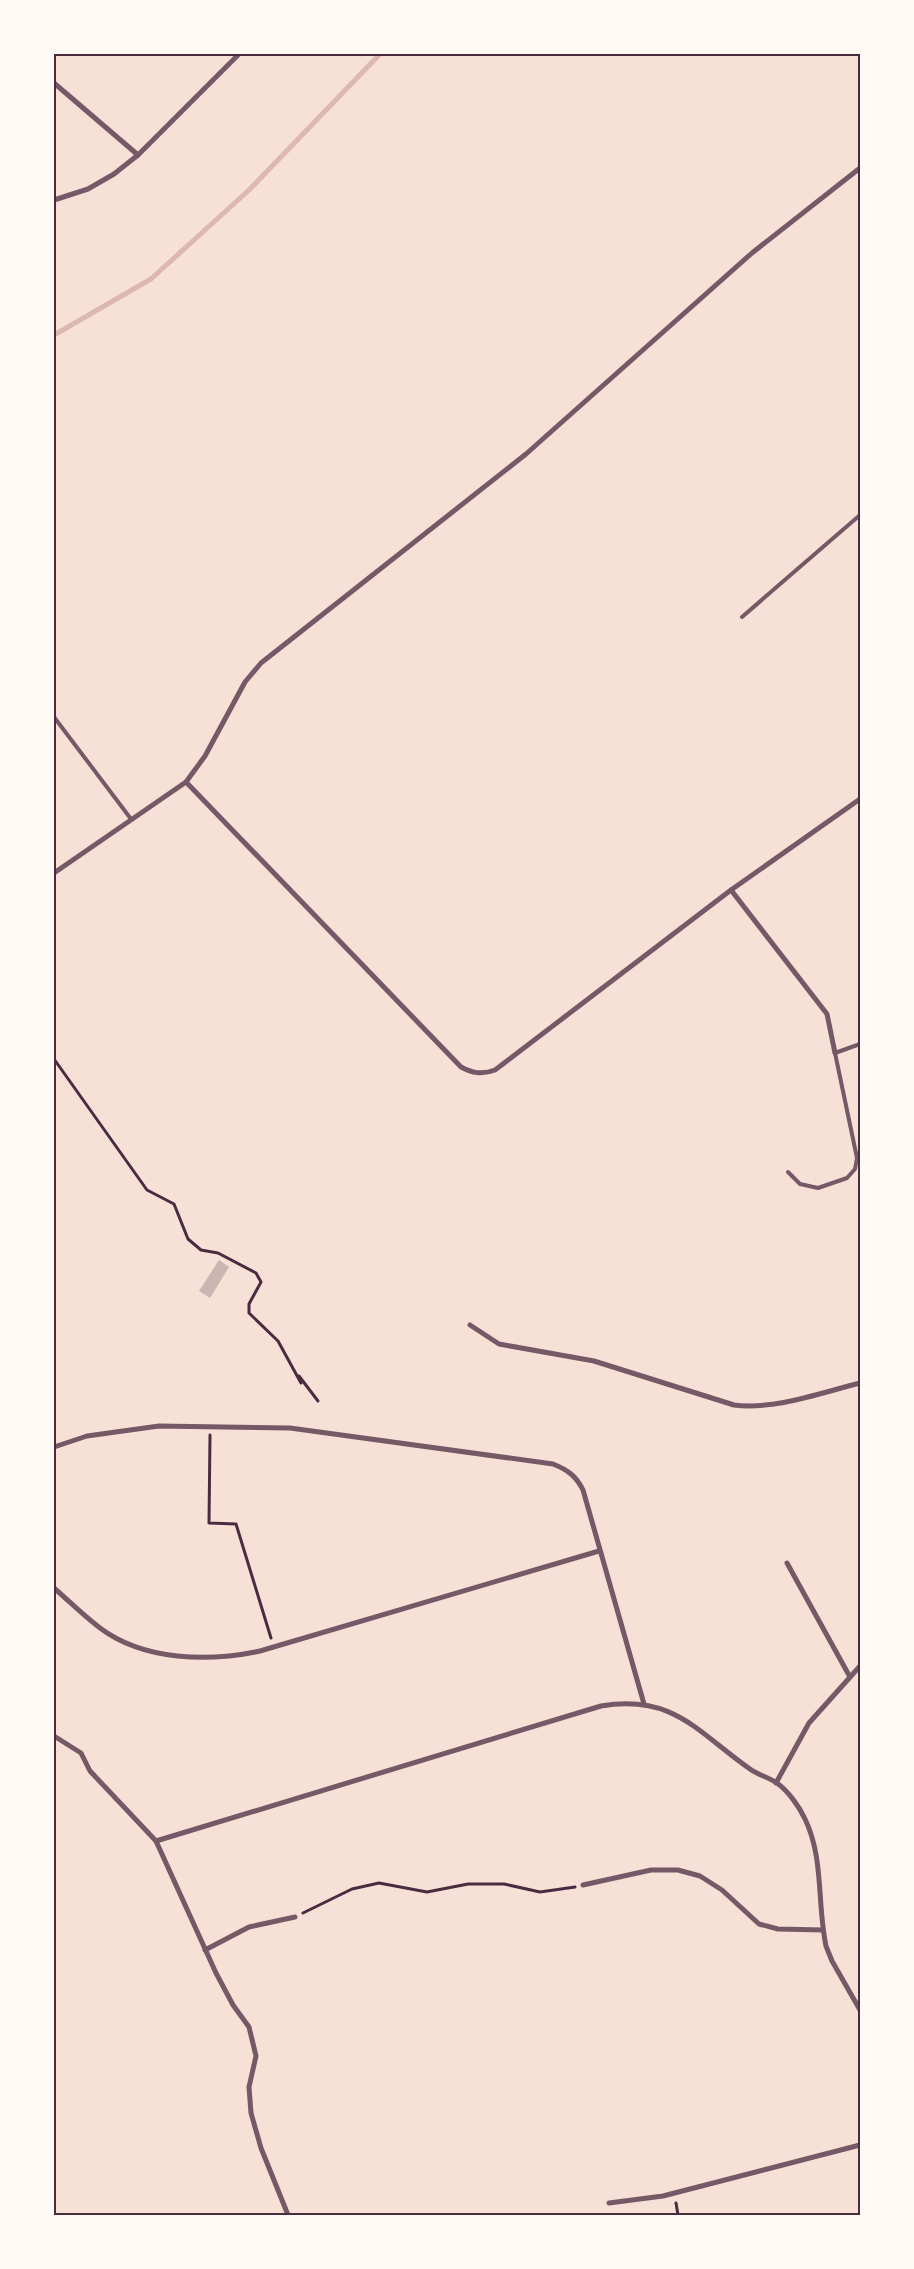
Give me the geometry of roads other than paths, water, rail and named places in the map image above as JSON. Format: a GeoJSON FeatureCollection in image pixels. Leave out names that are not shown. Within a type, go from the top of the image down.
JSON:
{"type":"FeatureCollection","features":[{"type":"Feature","properties":{"kind":"street"},"geometry":{"type":"LineString","coordinates":[[54,200],[88,189],[114,174],[138,155],[238,54]]}},
{"type":"Feature","properties":{"kind":"street"},"geometry":{"type":"LineString","coordinates":[[54,82],[138,155]]}},
{"type":"Feature","properties":{"kind":"street"},"geometry":{"type":"LineString","coordinates":[[54,873],[186,782],[205,756],[245,682],[261,663],[526,454],[752,254],[860,168]]}},
{"type":"Feature","properties":{"kind":"street"},"geometry":{"type":"LineString","coordinates":[[186,782],[461,1067],[470,1072],[488,1073],[495,1070],[731,890],[860,799]]}},
{"type":"Feature","properties":{"kind":"street"},"geometry":{"type":"LineString","coordinates":[[731,890],[827,1014],[835,1053]]}},
{"type":"Feature","properties":{"kind":"street"},"geometry":{"type":"LineString","coordinates":[[470,1325],[499,1344],[594,1362],[734,1405],[753,1407],[769,1405],[860,1383]]}},
{"type":"Feature","properties":{"kind":"street"},"geometry":{"type":"LineString","coordinates":[[54,1447],[88,1436],[159,1426],[290,1428],[553,1464],[573,1474],[579,1482],[586,1500],[644,1704]]}},
{"type":"Feature","properties":{"kind":"street"},"geometry":{"type":"LineString","coordinates":[[54,1588],[100,1629],[118,1640],[144,1649],[207,1658],[236,1656],[274,1647],[599,1551]]}},
{"type":"Feature","properties":{"kind":"street"},"geometry":{"type":"LineString","coordinates":[[787,1563],[850,1677]]}},
{"type":"Feature","properties":{"kind":"street"},"geometry":{"type":"LineString","coordinates":[[776,1783],[809,1724],[860,1666]]}},
{"type":"Feature","properties":{"kind":"street"},"geometry":{"type":"LineString","coordinates":[[156,1841],[601,1706],[619,1703],[644,1704],[688,1721],[751,1770],[776,1783],[788,1794],[801,1812],[814,1845],[823,1930],[832,1961],[860,2010]]}},
{"type":"Feature","properties":{"kind":"street"},"geometry":{"type":"LineString","coordinates":[[54,1736],[81,1753],[90,1771],[156,1841],[205,1950],[233,2005],[249,2027],[256,2056],[248,2099],[261,2148],[288,2215]]}},
{"type":"Feature","properties":{"kind":"street"},"geometry":{"type":"LineString","coordinates":[[583,1886],[651,1870],[678,1870],[700,1876],[722,1890],[759,1924],[778,1929],[823,1930]]}},
{"type":"Feature","properties":{"kind":"street"},"geometry":{"type":"LineString","coordinates":[[205,1950],[249,1927],[295,1917]]}},
{"type":"Feature","properties":{"kind":"street"},"geometry":{"type":"LineString","coordinates":[[608,2203],[663,2196],[860,2145]]}},
{"type":"Feature","properties":{"kind":"lane"},"geometry":{"type":"LineString","coordinates":[[742,617],[860,515]]}},
{"type":"Feature","properties":{"kind":"lane"},"geometry":{"type":"LineString","coordinates":[[54,717],[131,819]]}},
{"type":"Feature","properties":{"kind":"lane"},"geometry":{"type":"LineString","coordinates":[[788,1172],[800,1184],[818,1188],[847,1178],[855,1169],[857,1158],[835,1053],[860,1044]]}},
{"type":"Feature","properties":{"kind":"waterway"},"geometry":{"type":"LineString","coordinates":[[54,335],[151,279],[249,190],[380,54]]}}]}
